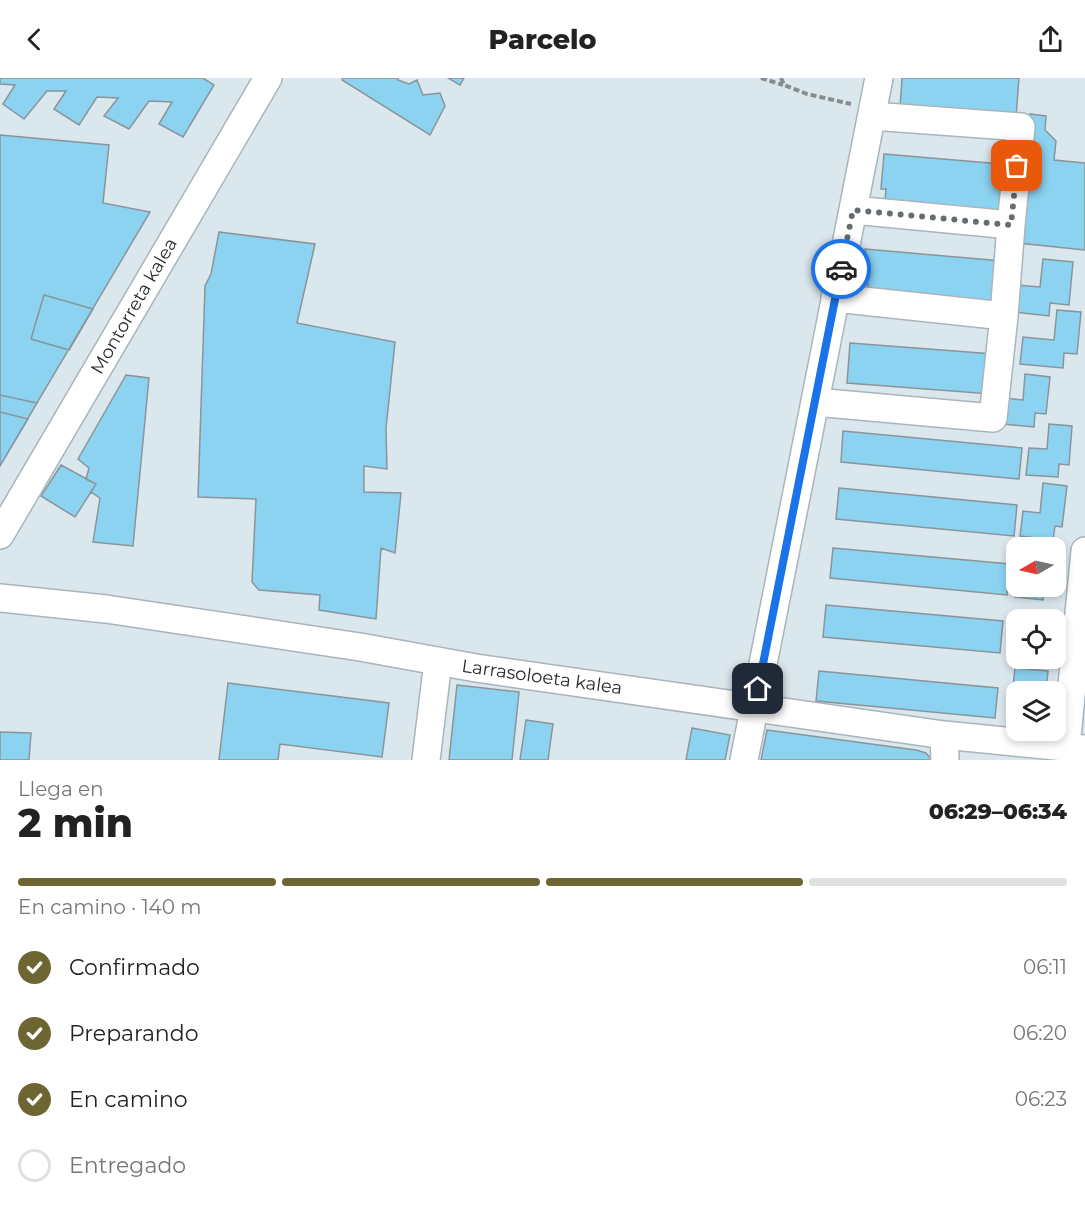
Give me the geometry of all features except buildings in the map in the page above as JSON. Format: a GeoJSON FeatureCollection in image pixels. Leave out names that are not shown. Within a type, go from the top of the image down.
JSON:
{"type":"FeatureCollection","features":[{"type":"Feature","properties":{"kind":"street","name":"Montorreta kalea"},"geometry":{"type":"LineString","coordinates":[[0,535],[268,78]]}},
{"type":"Feature","properties":{"kind":"street"},"geometry":{"type":"LineString","coordinates":[[744,760],[879,78]]}},
{"type":"Feature","properties":{"kind":"street"},"geometry":{"type":"LineString","coordinates":[[815,402],[993,418],[1021,127],[873,112]]}},
{"type":"Feature","properties":{"kind":"street"},"geometry":{"type":"LineString","coordinates":[[853,210],[1011,225]]}},
{"type":"Feature","properties":{"kind":"street"},"geometry":{"type":"LineString","coordinates":[[836,298],[1004,316]]}},
{"type":"Feature","properties":{"kind":"street"},"geometry":{"type":"LineString","coordinates":[[1075,748],[1085,551]]}},
{"type":"Feature","properties":{"kind":"street","name":"Larrasoloeta kalea"},"geometry":{"type":"LineString","coordinates":[[0,598],[105,609],[476,668],[754,707],[945,748],[1075,748]]}},
{"type":"Feature","properties":{"kind":"street"},"geometry":{"type":"LineString","coordinates":[[426,760],[438,661]]}},
{"type":"Feature","properties":{"kind":"path"},"geometry":{"type":"LineString","coordinates":[[760,78],[873,112]]}},
{"type":"Feature","properties":{"kind":"path"},"geometry":{"type":"LineString","coordinates":[[780,78],[784,85]]}},
{"type":"Feature","properties":{"kind":"way so far"},"geometry":{"type":"LineString","coordinates":[[841,269],[853,210],[1011,225],[1017,166]]}},
{"type":"Feature","properties":{"kind":"route"},"geometry":{"type":"LineString","coordinates":[[758,689],[841,269]]}}]}
